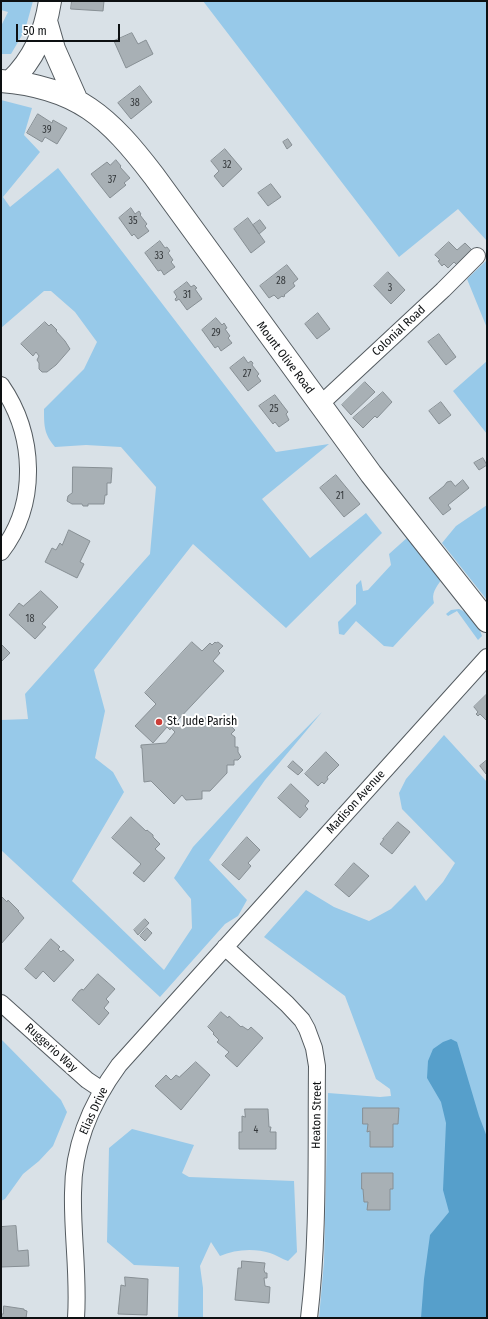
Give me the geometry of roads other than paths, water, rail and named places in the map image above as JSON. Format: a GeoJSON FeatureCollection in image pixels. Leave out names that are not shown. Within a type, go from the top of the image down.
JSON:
{"type":"FeatureCollection","features":[{"type":"Feature","properties":{"kind":"main road","name":"Mount Olive Road"},"geometry":{"type":"LineString","coordinates":[[6,82],[22,69],[32,55],[42,33],[48,11]]}},
{"type":"Feature","properties":{"kind":"main road","name":"Mount Olive Road"},"geometry":{"type":"LineString","coordinates":[[48,11],[54,49],[77,100]]}},
{"type":"Feature","properties":{"kind":"main road","name":"Mount Olive Road"},"geometry":{"type":"LineString","coordinates":[[6,82],[55,91],[77,100],[108,123],[138,157],[412,528],[487,622]]}},
{"type":"Feature","properties":{"kind":"street","name":"Colonial Road"},"geometry":{"type":"LineString","coordinates":[[319,404],[443,290],[477,256]]}},
{"type":"Feature","properties":{"kind":"street"},"geometry":{"type":"LineString","coordinates":[[1,385],[11,400],[21,423],[27,449],[28,468],[27,488],[16,528],[1,552]]}},
{"type":"Feature","properties":{"kind":"street","name":"Madison Avenue"},"geometry":{"type":"LineString","coordinates":[[225,947],[487,657]]}},
{"type":"Feature","properties":{"kind":"street","name":"Elias Drive"},"geometry":{"type":"LineString","coordinates":[[76,1318],[77,1297],[72,1193],[75,1164],[86,1123],[102,1090],[118,1066],[225,947]]}},
{"type":"Feature","properties":{"kind":"street","name":"Heaton Street"},"geometry":{"type":"LineString","coordinates":[[225,947],[295,1012],[307,1029],[314,1048],[318,1066],[316,1215],[314,1265],[309,1318]]}},
{"type":"Feature","properties":{"kind":"street","name":"Ruggerio Way"},"geometry":{"type":"LineString","coordinates":[[1,1003],[87,1080],[102,1090]]}},
{"type":"Feature","properties":{"kind":"place","name":"St. Jude Parish"},"geometry":{"type":"Point","coordinates":[159,722]}}]}
